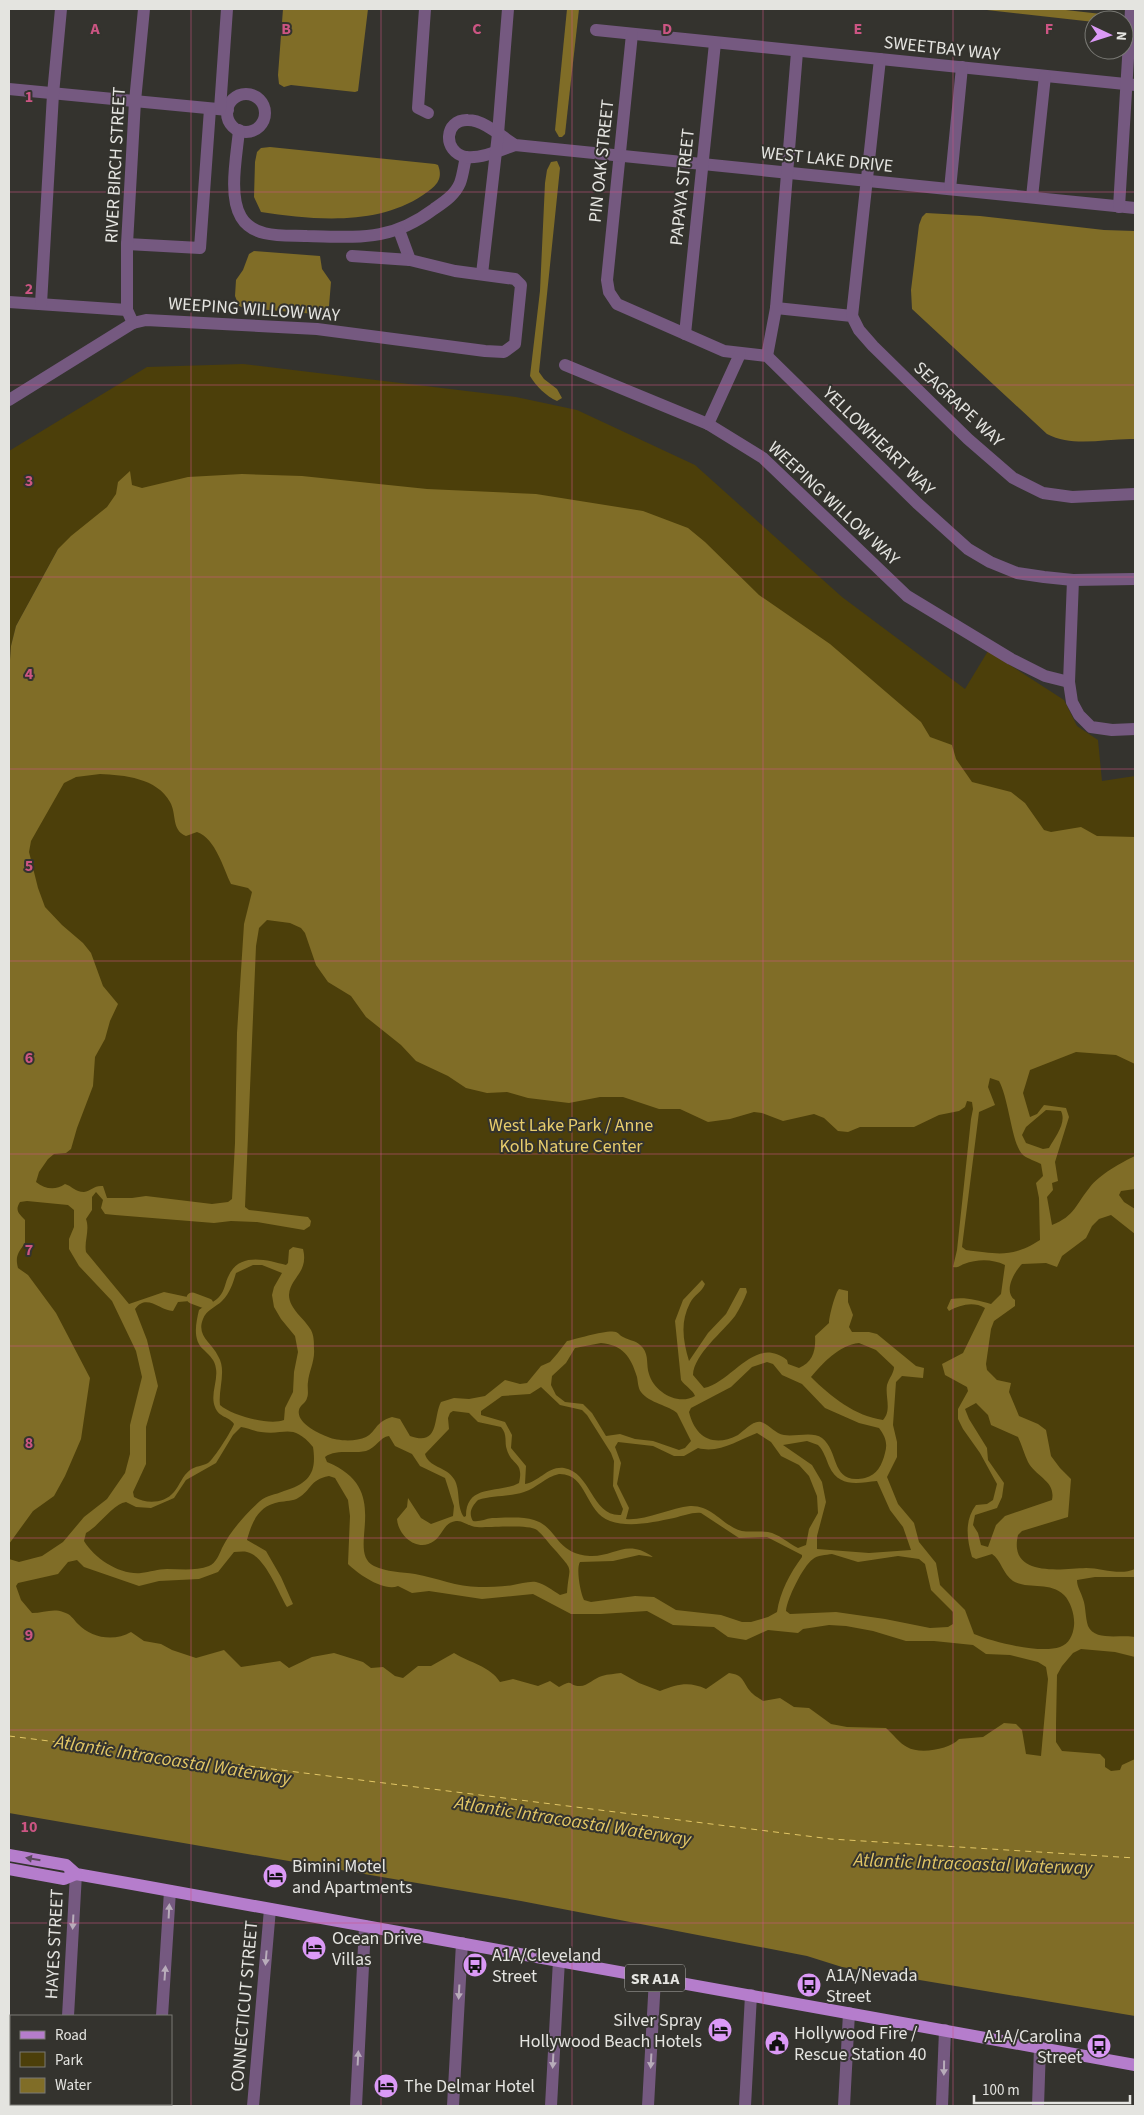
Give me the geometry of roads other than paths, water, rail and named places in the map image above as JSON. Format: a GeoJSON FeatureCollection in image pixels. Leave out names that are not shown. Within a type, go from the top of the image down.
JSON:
{"type":"FeatureCollection","features":[{"type":"Feature","properties":{"kind":"main road","name":"SR A1A"},"geometry":{"type":"LineString","coordinates":[[9,1855],[66,1866],[76,1874],[1135,2065]]}},
{"type":"Feature","properties":{"kind":"main road","name":"SR A1A"},"geometry":{"type":"LineString","coordinates":[[9,1869],[64,1879],[76,1874]]}},
{"type":"Feature","properties":{"kind":"street"},"geometry":{"type":"LineString","coordinates":[[41,304],[53,94],[61,9]]}},
{"type":"Feature","properties":{"kind":"street","name":"RIVER BIRCH STREET"},"geometry":{"type":"LineString","coordinates":[[133,322],[127,310],[127,244],[135,101],[144,9]]}},
{"type":"Feature","properties":{"kind":"street"},"geometry":{"type":"LineString","coordinates":[[127,244],[200,248],[219,110],[227,9]]}},
{"type":"Feature","properties":{"kind":"street"},"geometry":{"type":"LineString","coordinates":[[425,9],[418,108],[428,113]]}},
{"type":"Feature","properties":{"kind":"street"},"geometry":{"type":"LineString","coordinates":[[352,256],[410,260],[455,271],[482,274],[498,134],[508,9]]}},
{"type":"Feature","properties":{"kind":"street"},"geometry":{"type":"LineString","coordinates":[[1119,207],[1131,85],[1131,9]]}},
{"type":"Feature","properties":{"kind":"street","name":"SWEETBAY WAY"},"geometry":{"type":"LineString","coordinates":[[596,30],[1131,85]]}},
{"type":"Feature","properties":{"kind":"street","name":"PIN OAK STREET"},"geometry":{"type":"LineString","coordinates":[[632,34],[618,155],[607,280],[609,292],[617,304],[685,334]]}},
{"type":"Feature","properties":{"kind":"street","name":"PAPAYA STREET"},"geometry":{"type":"LineString","coordinates":[[685,334],[715,43]]}},
{"type":"Feature","properties":{"kind":"street"},"geometry":{"type":"LineString","coordinates":[[685,334],[724,351],[767,356],[776,308],[797,52]]}},
{"type":"Feature","properties":{"kind":"street"},"geometry":{"type":"LineString","coordinates":[[776,308],[852,316],[880,59]]}},
{"type":"Feature","properties":{"kind":"street"},"geometry":{"type":"LineString","coordinates":[[950,189],[962,67]]}},
{"type":"Feature","properties":{"kind":"street"},"geometry":{"type":"LineString","coordinates":[[1032,197],[1045,76]]}},
{"type":"Feature","properties":{"kind":"street"},"geometry":{"type":"LineString","coordinates":[[9,89],[219,110],[241,95],[255,97],[261,101],[265,115],[260,126],[250,132],[239,130],[219,110]]}},
{"type":"Feature","properties":{"kind":"street"},"geometry":{"type":"LineString","coordinates":[[494,174],[485,161],[453,150],[448,136],[451,128],[461,120],[481,124],[491,118],[500,107]]}},
{"type":"Feature","properties":{"kind":"street"},"geometry":{"type":"LineString","coordinates":[[239,130],[235,197],[240,216],[252,229],[272,234],[335,237],[374,236],[399,230],[422,218],[447,200],[455,191],[472,156],[485,149],[489,141],[481,124]]}},
{"type":"Feature","properties":{"kind":"street","name":"WEST LAKE DRIVE"},"geometry":{"type":"LineString","coordinates":[[481,124],[515,145]]}},
{"type":"Feature","properties":{"kind":"street","name":"WEST LAKE DRIVE"},"geometry":{"type":"LineString","coordinates":[[472,156],[515,145],[1135,208]]}},
{"type":"Feature","properties":{"kind":"street"},"geometry":{"type":"LineString","coordinates":[[399,230],[410,260]]}},
{"type":"Feature","properties":{"kind":"street","name":"WEEPING WILLOW WAY"},"geometry":{"type":"LineString","coordinates":[[9,400],[133,322],[146,320],[317,329],[504,352],[515,344],[521,285],[515,280],[482,274]]}},
{"type":"Feature","properties":{"kind":"street"},"geometry":{"type":"LineString","coordinates":[[9,302],[127,310]]}},
{"type":"Feature","properties":{"kind":"street","name":"SEAGRAPE WAY"},"geometry":{"type":"LineString","coordinates":[[852,316],[859,330],[873,346],[968,439],[1013,478],[1042,493],[1072,497],[1135,494]]}},
{"type":"Feature","properties":{"kind":"street"},"geometry":{"type":"LineString","coordinates":[[708,424],[740,354]]}},
{"type":"Feature","properties":{"kind":"street","name":"YELLOWHEART WAY"},"geometry":{"type":"LineString","coordinates":[[767,356],[917,503],[968,549],[990,562],[1017,573],[1073,580],[1135,579]]}},
{"type":"Feature","properties":{"kind":"street","name":"WEEPING WILLOW WAY"},"geometry":{"type":"LineString","coordinates":[[565,365],[708,424],[764,458],[908,596],[1011,659],[1046,676],[1069,682]]}},
{"type":"Feature","properties":{"kind":"street"},"geometry":{"type":"LineString","coordinates":[[1073,580],[1069,682],[1072,702],[1079,715],[1091,728],[1112,730],[1135,729]]}},
{"type":"Feature","properties":{"kind":"street","name":"HAYES STREET"},"geometry":{"type":"LineString","coordinates":[[68,2015],[76,1874]]}},
{"type":"Feature","properties":{"kind":"street"},"geometry":{"type":"LineString","coordinates":[[162,2015],[170,1891]]}},
{"type":"Feature","properties":{"kind":"street","name":"CONNECTICUT STREET"},"geometry":{"type":"LineString","coordinates":[[253,2106],[270,1909]]}},
{"type":"Feature","properties":{"kind":"street"},"geometry":{"type":"LineString","coordinates":[[356,2106],[365,1926]]}},
{"type":"Feature","properties":{"kind":"street"},"geometry":{"type":"LineString","coordinates":[[453,2106],[462,1943]]}},
{"type":"Feature","properties":{"kind":"street"},"geometry":{"type":"LineString","coordinates":[[551,2106],[560,1960]]}},
{"type":"Feature","properties":{"kind":"street"},"geometry":{"type":"LineString","coordinates":[[648,2106],[655,1978]]}},
{"type":"Feature","properties":{"kind":"street"},"geometry":{"type":"LineString","coordinates":[[745,2106],[751,1995]]}},
{"type":"Feature","properties":{"kind":"street"},"geometry":{"type":"LineString","coordinates":[[844,2106],[849,2013]]}},
{"type":"Feature","properties":{"kind":"street"},"geometry":{"type":"LineString","coordinates":[[942,2106],[945,2030]]}},
{"type":"Feature","properties":{"kind":"street"},"geometry":{"type":"LineString","coordinates":[[1038,2106],[1040,2047]]}},
{"type":"Feature","properties":{"kind":"water"},"geometry":{"type":"Polygon","coordinates":[[[283,9],[368,9],[358,91],[291,85],[284,87],[279,84],[283,9]]]}},
{"type":"Feature","properties":{"kind":"water"},"geometry":{"type":"Polygon","coordinates":[[[567,9],[579,9],[565,134],[559,137],[555,130],[567,9]]]}},
{"type":"Feature","properties":{"kind":"water"},"geometry":{"type":"Polygon","coordinates":[[[978,9],[1057,9],[1084,12],[1084,21],[978,9]]]}},
{"type":"Feature","properties":{"kind":"water"},"geometry":{"type":"Polygon","coordinates":[[[270,147],[435,164],[438,165],[440,175],[435,186],[423,195],[405,205],[386,212],[345,218],[323,218],[261,212],[254,197],[255,162],[257,152],[261,148],[270,147]]]}},
{"type":"Feature","properties":{"kind":"water"},"geometry":{"type":"Polygon","coordinates":[[[557,161],[560,168],[539,372],[544,379],[557,389],[562,398],[557,401],[542,390],[530,376],[540,291],[545,183],[547,170],[551,162],[557,161]]]}},
{"type":"Feature","properties":{"kind":"water"},"geometry":{"type":"Polygon","coordinates":[[[926,213],[980,216],[1104,230],[1135,231],[1135,439],[1068,441],[1047,434],[912,309],[911,290],[919,225],[926,213]]]}},
{"type":"Feature","properties":{"kind":"water"},"geometry":{"type":"Polygon","coordinates":[[[254,251],[320,256],[322,269],[331,282],[329,306],[315,314],[239,306],[235,296],[236,280],[243,270],[249,254],[254,251]]]}},
{"type":"Feature","properties":{"kind":"water","name":"Atlantic Intracoastal Waterway"},"geometry":{"type":"Polygon","coordinates":[[[130,471],[132,485],[142,488],[188,477],[242,474],[302,476],[427,489],[536,494],[643,511],[688,528],[759,595],[830,644],[921,722],[930,737],[952,745],[956,759],[972,782],[1011,792],[1025,803],[1044,830],[1051,832],[1081,827],[1097,836],[1135,837],[1135,1064],[1116,1055],[1076,1052],[1030,1070],[1023,1093],[1030,1117],[1037,1114],[1044,1105],[1066,1108],[1069,1117],[1055,1162],[1058,1181],[1052,1183],[1053,1190],[1047,1197],[1052,1225],[1070,1214],[1099,1178],[1117,1165],[1135,1156],[1135,1189],[1121,1191],[1119,1195],[1124,1202],[1135,1209],[1135,1234],[1111,1215],[1099,1219],[1092,1226],[1086,1238],[1062,1256],[1057,1267],[1046,1263],[1022,1264],[1013,1277],[1010,1287],[1010,1292],[1015,1300],[1015,1306],[994,1321],[986,1364],[987,1370],[997,1380],[1011,1383],[1009,1392],[1019,1416],[1038,1424],[1046,1430],[1051,1456],[1071,1479],[1068,1517],[1022,1531],[1018,1535],[1017,1549],[1021,1558],[1029,1565],[1039,1568],[1092,1568],[1123,1572],[1135,1569],[1134,1577],[1095,1577],[1077,1580],[1084,1602],[1086,1619],[1091,1631],[1103,1636],[1135,1637],[1135,1657],[1115,1652],[1081,1649],[1073,1653],[1057,1675],[1056,1742],[1062,1751],[1100,1754],[1105,1759],[1105,1767],[1111,1771],[1120,1770],[1122,1765],[1135,1759],[1135,2016],[842,1967],[807,1956],[521,1901],[9,1813],[9,1559],[19,1562],[42,1556],[63,1542],[84,1517],[107,1499],[125,1473],[130,1454],[130,1425],[142,1377],[136,1351],[112,1301],[79,1266],[69,1249],[69,1239],[74,1227],[74,1210],[68,1205],[20,1202],[18,1209],[25,1220],[25,1243],[18,1255],[18,1268],[28,1275],[56,1313],[90,1378],[81,1439],[65,1476],[54,1496],[33,1511],[9,1544],[9,673],[11,646],[16,626],[58,549],[107,507],[116,494],[118,482],[130,471]],[[100,774],[76,777],[64,783],[31,841],[29,852],[45,907],[91,953],[103,986],[118,1004],[110,1021],[105,1039],[95,1057],[93,1086],[71,1149],[66,1153],[54,1154],[48,1159],[39,1172],[36,1182],[50,1188],[58,1188],[65,1184],[84,1192],[97,1186],[103,1186],[107,1198],[146,1196],[212,1204],[228,1202],[232,1199],[237,1033],[244,924],[252,892],[248,888],[231,884],[222,862],[209,841],[197,832],[186,836],[181,833],[176,826],[170,802],[164,794],[157,788],[139,779],[100,774]],[[267,920],[259,928],[256,946],[245,1207],[249,1210],[308,1217],[311,1221],[310,1226],[304,1230],[257,1222],[231,1221],[214,1223],[105,1214],[101,1208],[103,1200],[96,1192],[92,1197],[92,1210],[86,1219],[86,1252],[129,1304],[164,1292],[192,1298],[190,1301],[178,1302],[173,1311],[149,1303],[140,1304],[135,1309],[147,1340],[158,1386],[146,1427],[146,1464],[133,1492],[134,1497],[144,1501],[155,1502],[170,1496],[187,1472],[211,1460],[233,1427],[232,1421],[219,1413],[215,1407],[213,1398],[216,1374],[215,1363],[200,1346],[196,1336],[196,1326],[199,1310],[219,1297],[234,1268],[247,1260],[271,1261],[286,1265],[288,1263],[289,1250],[293,1247],[303,1249],[303,1264],[292,1284],[289,1295],[292,1305],[312,1332],[314,1353],[308,1384],[308,1396],[299,1410],[299,1415],[304,1423],[314,1431],[324,1436],[341,1440],[357,1440],[366,1437],[379,1424],[392,1417],[400,1419],[410,1436],[426,1437],[434,1429],[441,1402],[454,1398],[469,1399],[485,1396],[505,1380],[520,1384],[527,1383],[541,1366],[550,1362],[567,1341],[612,1331],[641,1345],[646,1354],[648,1371],[652,1381],[661,1392],[681,1399],[695,1396],[681,1380],[675,1321],[683,1300],[702,1280],[705,1284],[692,1300],[685,1317],[684,1339],[689,1361],[708,1333],[726,1314],[740,1288],[746,1288],[747,1292],[735,1316],[698,1359],[693,1375],[704,1388],[715,1384],[754,1356],[764,1353],[775,1354],[787,1360],[788,1364],[799,1368],[808,1362],[813,1355],[815,1336],[829,1323],[832,1305],[839,1289],[848,1291],[848,1302],[853,1315],[849,1327],[852,1332],[877,1334],[916,1366],[924,1368],[923,1378],[902,1376],[896,1382],[893,1425],[897,1442],[897,1457],[887,1477],[898,1504],[914,1523],[919,1542],[936,1563],[940,1585],[965,1610],[974,1634],[1004,1643],[1041,1649],[1060,1647],[1066,1644],[1072,1636],[1074,1618],[1071,1605],[1064,1595],[1052,1588],[1019,1584],[1013,1581],[992,1554],[976,1559],[972,1557],[969,1544],[968,1524],[972,1511],[976,1505],[987,1504],[993,1500],[997,1484],[958,1419],[958,1409],[968,1391],[967,1387],[945,1375],[942,1364],[963,1353],[985,1308],[971,1304],[949,1311],[947,1308],[951,1299],[956,1298],[971,1299],[991,1304],[1001,1294],[1005,1265],[990,1261],[980,1261],[953,1267],[957,1250],[973,1109],[972,1102],[967,1101],[965,1107],[959,1111],[939,1115],[914,1127],[860,1127],[848,1132],[838,1131],[824,1118],[814,1114],[783,1121],[754,1112],[730,1119],[708,1122],[680,1109],[659,1109],[623,1097],[600,1097],[569,1103],[528,1098],[507,1092],[487,1093],[466,1088],[448,1076],[416,1061],[401,1045],[366,1017],[351,996],[328,982],[316,965],[305,933],[301,928],[290,923],[267,920]],[[990,1078],[988,1087],[995,1105],[979,1112],[962,1247],[966,1250],[987,1253],[1021,1250],[1040,1240],[1039,1198],[1036,1183],[1043,1176],[1041,1164],[1023,1155],[1019,1150],[999,1081],[990,1078]],[[1046,1110],[1026,1127],[1022,1135],[1026,1143],[1043,1149],[1049,1148],[1061,1125],[1061,1111],[1046,1110]],[[253,1265],[236,1273],[231,1288],[222,1301],[206,1313],[201,1325],[203,1335],[221,1361],[220,1405],[241,1416],[260,1421],[284,1420],[285,1408],[293,1392],[298,1352],[295,1336],[274,1307],[272,1295],[282,1273],[262,1265],[253,1265]],[[601,1343],[575,1348],[566,1363],[552,1376],[551,1385],[556,1395],[565,1402],[583,1404],[592,1413],[606,1436],[620,1434],[635,1439],[653,1441],[679,1450],[685,1448],[691,1441],[677,1413],[649,1399],[641,1392],[629,1358],[615,1346],[601,1343]],[[859,1343],[852,1344],[838,1351],[811,1377],[827,1392],[853,1410],[883,1420],[888,1408],[887,1385],[894,1367],[876,1350],[859,1343]],[[767,1362],[752,1367],[731,1387],[691,1408],[689,1412],[696,1428],[706,1438],[713,1440],[729,1439],[758,1422],[764,1423],[781,1434],[818,1436],[828,1444],[841,1472],[846,1477],[854,1479],[873,1475],[882,1462],[886,1449],[883,1434],[879,1428],[859,1423],[825,1408],[802,1384],[782,1375],[773,1364],[767,1362]],[[541,1387],[530,1394],[502,1396],[481,1411],[481,1415],[505,1422],[512,1435],[511,1448],[526,1466],[525,1484],[553,1469],[564,1468],[573,1471],[580,1477],[604,1509],[611,1514],[621,1515],[623,1509],[613,1486],[614,1461],[611,1453],[582,1410],[560,1405],[541,1387]],[[976,1403],[965,1409],[987,1448],[988,1460],[1004,1483],[1002,1497],[997,1508],[975,1515],[973,1525],[978,1533],[981,1545],[988,1547],[996,1525],[1005,1516],[1052,1500],[1052,1494],[1048,1484],[1028,1462],[1018,1437],[991,1425],[988,1415],[976,1403]],[[453,1411],[448,1418],[449,1429],[425,1454],[430,1462],[447,1472],[454,1479],[460,1508],[464,1517],[466,1516],[467,1506],[472,1498],[485,1491],[519,1483],[520,1471],[509,1455],[501,1427],[478,1422],[469,1413],[453,1411]],[[241,1427],[233,1435],[216,1463],[186,1480],[174,1498],[151,1508],[136,1507],[126,1502],[121,1504],[86,1533],[84,1541],[101,1560],[133,1573],[164,1569],[194,1569],[209,1566],[214,1563],[234,1529],[260,1501],[268,1496],[293,1488],[309,1476],[314,1464],[313,1447],[306,1439],[294,1432],[269,1433],[241,1427]],[[757,1433],[721,1448],[698,1448],[684,1456],[674,1456],[653,1446],[618,1442],[615,1447],[621,1463],[617,1484],[629,1508],[626,1519],[641,1518],[683,1507],[697,1506],[708,1510],[738,1530],[772,1533],[798,1548],[806,1545],[809,1529],[818,1513],[817,1496],[809,1476],[799,1465],[781,1456],[771,1442],[757,1433]],[[389,1436],[383,1438],[373,1448],[361,1452],[339,1452],[325,1457],[327,1462],[348,1474],[359,1488],[364,1503],[364,1547],[366,1558],[374,1566],[389,1571],[415,1574],[463,1586],[496,1587],[536,1582],[560,1595],[567,1593],[568,1566],[542,1535],[532,1528],[477,1527],[456,1521],[448,1524],[434,1541],[428,1544],[416,1544],[410,1541],[401,1531],[397,1519],[407,1507],[408,1498],[421,1518],[431,1524],[453,1516],[454,1506],[445,1478],[420,1466],[412,1454],[395,1446],[389,1436]],[[807,1441],[783,1445],[812,1465],[822,1482],[826,1502],[817,1536],[817,1549],[869,1553],[911,1550],[903,1527],[890,1510],[877,1481],[856,1483],[838,1478],[833,1473],[818,1445],[807,1441]],[[559,1474],[518,1494],[478,1500],[471,1510],[473,1521],[492,1518],[524,1518],[534,1520],[548,1528],[563,1546],[579,1554],[599,1556],[621,1550],[635,1549],[653,1557],[639,1555],[613,1561],[580,1562],[578,1575],[581,1592],[584,1600],[591,1602],[635,1596],[654,1597],[676,1610],[721,1615],[742,1622],[751,1622],[777,1612],[780,1597],[786,1583],[802,1557],[802,1555],[767,1537],[739,1538],[701,1513],[642,1524],[610,1521],[595,1510],[581,1486],[568,1475],[559,1474]],[[329,1476],[322,1478],[311,1485],[303,1495],[296,1499],[272,1504],[261,1511],[251,1527],[247,1540],[266,1551],[281,1577],[293,1604],[287,1607],[260,1560],[247,1552],[234,1552],[218,1572],[199,1579],[159,1581],[139,1586],[84,1567],[77,1560],[68,1562],[58,1574],[18,1583],[16,1586],[21,1600],[32,1613],[55,1610],[66,1613],[89,1633],[110,1638],[131,1632],[144,1641],[161,1644],[196,1658],[224,1650],[241,1667],[280,1661],[289,1668],[312,1657],[334,1653],[363,1662],[371,1668],[383,1667],[395,1676],[403,1678],[418,1666],[431,1666],[454,1653],[485,1668],[500,1682],[513,1679],[538,1686],[550,1681],[559,1687],[569,1683],[580,1686],[586,1685],[602,1676],[621,1673],[639,1683],[660,1691],[683,1684],[706,1689],[729,1673],[740,1677],[751,1692],[763,1701],[780,1698],[794,1707],[809,1708],[831,1724],[847,1727],[886,1728],[901,1743],[919,1751],[949,1746],[959,1739],[983,1737],[1004,1723],[1016,1724],[1022,1730],[1026,1754],[1041,1756],[1048,1679],[1046,1667],[1038,1662],[1010,1655],[986,1654],[973,1645],[934,1641],[906,1641],[873,1631],[846,1626],[829,1625],[803,1629],[798,1633],[768,1630],[746,1640],[728,1637],[714,1627],[673,1625],[647,1611],[571,1614],[533,1594],[482,1599],[429,1591],[412,1593],[398,1586],[386,1586],[372,1581],[348,1564],[350,1516],[348,1500],[335,1478],[329,1476]],[[832,1554],[822,1555],[813,1559],[800,1575],[787,1606],[786,1611],[790,1614],[836,1612],[930,1628],[948,1627],[953,1624],[953,1612],[931,1590],[925,1564],[919,1559],[898,1556],[858,1562],[832,1554]]]}},
{"type":"Feature","properties":{"kind":"waterway"},"geometry":{"type":"LineString","coordinates":[[192,1298],[208,1304]]}},
{"type":"Feature","properties":{"kind":"place","name":"Bimini Motel and Apartments"},"geometry":{"type":"Point","coordinates":[275,1876]}},
{"type":"Feature","properties":{"kind":"place","name":"Ocean Drive Villas"},"geometry":{"type":"Point","coordinates":[314,1948]}},
{"type":"Feature","properties":{"kind":"place","name":"A1A/Cleveland Street"},"geometry":{"type":"Point","coordinates":[475,1965]}},
{"type":"Feature","properties":{"kind":"place","name":"A1A/Nevada Street"},"geometry":{"type":"Point","coordinates":[809,1985]}},
{"type":"Feature","properties":{"kind":"place","name":"Silver Spray Hollywood Beach Hotels"},"geometry":{"type":"Point","coordinates":[720,2030]}},
{"type":"Feature","properties":{"kind":"place","name":"Hollywood Fire / Rescue Station 40"},"geometry":{"type":"Point","coordinates":[777,2043]}},
{"type":"Feature","properties":{"kind":"place","name":"A1A/Carolina Street"},"geometry":{"type":"Point","coordinates":[1099,2046]}},
{"type":"Feature","properties":{"kind":"place","name":"The Delmar Hotel"},"geometry":{"type":"Point","coordinates":[386,2086]}},
{"type":"Feature","properties":{"kind":"park label","name":"West Lake Park / Anne Kolb Nature Center"},"geometry":{"type":"Point","coordinates":[571,1135]}}]}
